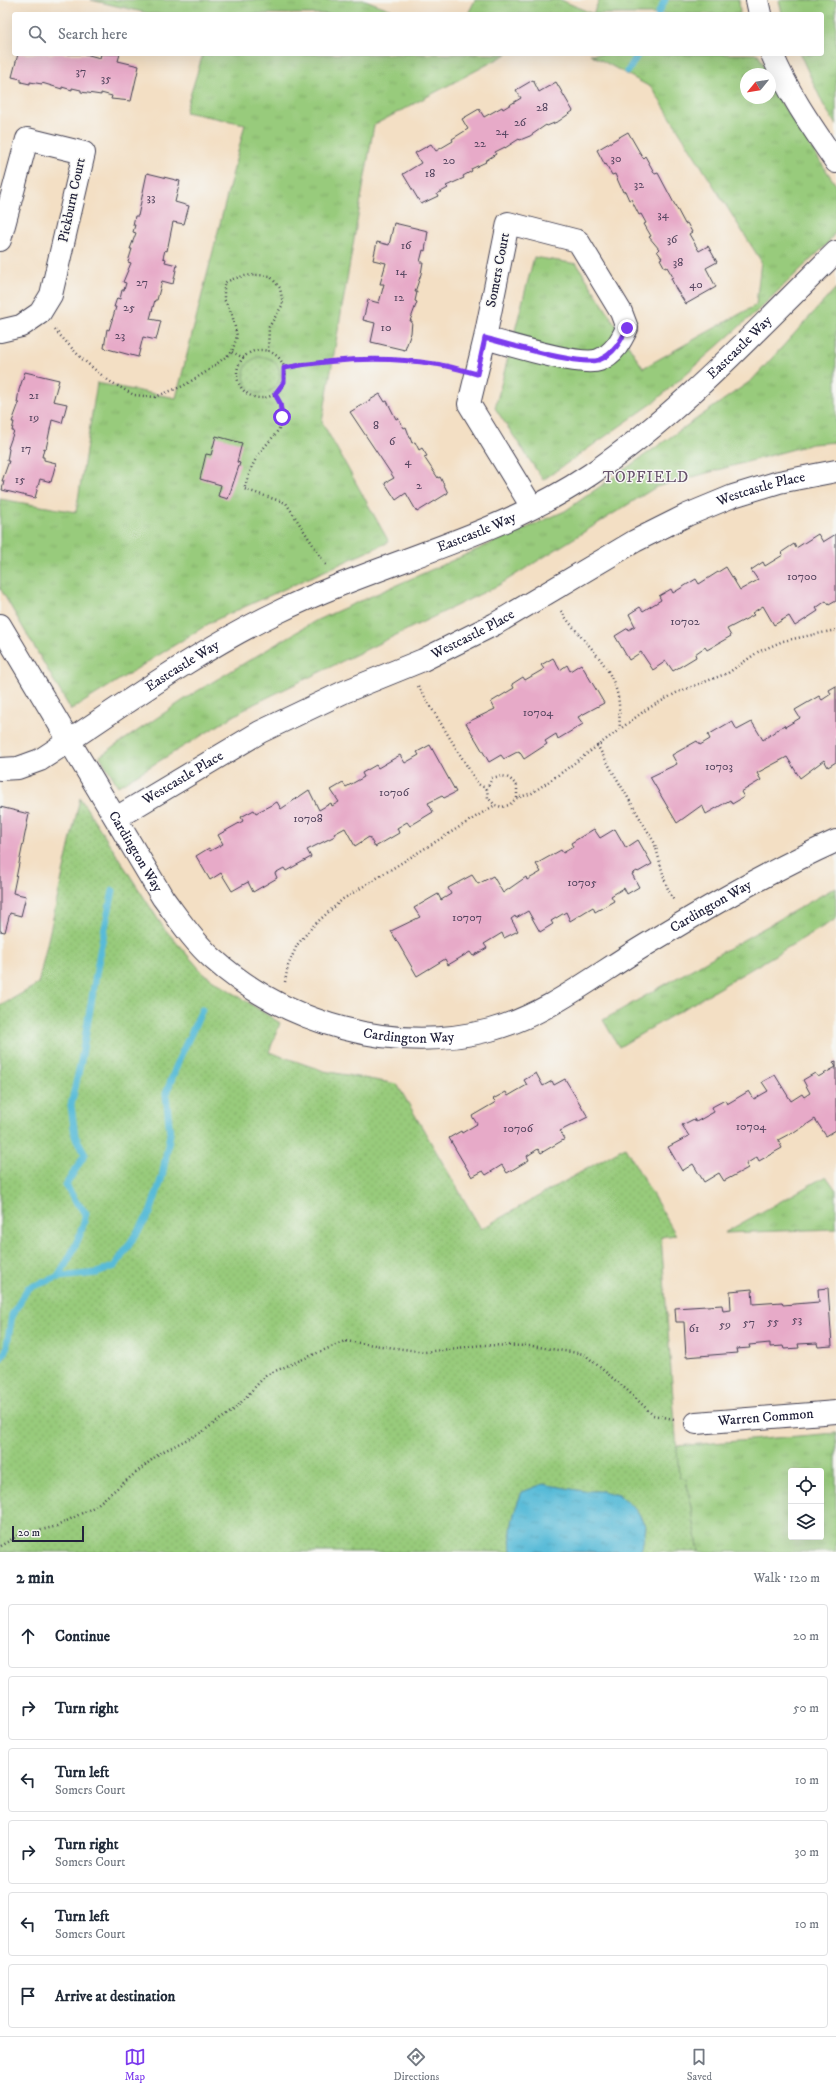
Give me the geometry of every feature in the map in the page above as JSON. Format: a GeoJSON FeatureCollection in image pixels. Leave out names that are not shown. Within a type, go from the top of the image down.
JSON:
{"type":"FeatureCollection","features":[{"type":"Feature","properties":{"kind":"street"},"geometry":{"type":"LineString","coordinates":[[757,0],[760,12]]}},
{"type":"Feature","properties":{"kind":"street"},"geometry":{"type":"LineString","coordinates":[[773,56],[781,76],[805,116],[836,162]]}},
{"type":"Feature","properties":{"kind":"street","name":"Pickburn Court"},"geometry":{"type":"LineString","coordinates":[[0,240],[27,139],[84,152],[51,295],[40,313],[21,326],[0,331]]}},
{"type":"Feature","properties":{"kind":"street","name":"Somers Court"},"geometry":{"type":"LineString","coordinates":[[485,338],[579,360],[599,360],[618,347],[627,328],[621,312],[578,241],[508,223],[485,338],[469,404],[532,507]]}},
{"type":"Feature","properties":{"kind":"street","name":"Eastcastle Way"},"geometry":{"type":"LineString","coordinates":[[0,769],[18,768],[40,760],[221,642],[277,612],[480,533],[532,507],[590,474],[660,422],[836,252]]}},
{"type":"Feature","properties":{"kind":"street","name":"Westcastle Place"},"geometry":{"type":"LineString","coordinates":[[116,818],[260,732],[344,692],[406,667],[495,624],[635,541],[686,515],[748,491],[779,482],[836,471]]}},
{"type":"Feature","properties":{"kind":"street"},"geometry":{"type":"LineString","coordinates":[[0,626],[69,741]]}},
{"type":"Feature","properties":{"kind":"street","name":"Cardington Way"},"geometry":{"type":"LineString","coordinates":[[69,741],[163,898],[190,934],[210,956],[231,974],[281,1006],[332,1025],[378,1036],[408,1039],[443,1038],[490,1030],[532,1014],[760,877],[836,841]]}},
{"type":"Feature","properties":{"kind":"street","name":"Warren Common"},"geometry":{"type":"LineString","coordinates":[[696,1423],[836,1412]]}},
{"type":"Feature","properties":{"kind":"path"},"geometry":{"type":"LineString","coordinates":[[40,313],[82,359],[108,381],[134,395],[155,397],[183,386],[206,372],[232,352],[237,336],[232,314],[224,299],[224,283],[235,278],[255,274],[270,276],[280,288],[283,304],[269,327],[268,351]]}},
{"type":"Feature","properties":{"kind":"path"},"geometry":{"type":"LineString","coordinates":[[255,351],[268,351],[275,355],[284,368],[284,382],[275,394],[260,399],[246,393],[241,387],[237,372],[244,358],[255,351]]}},
{"type":"Feature","properties":{"kind":"path"},"geometry":{"type":"LineString","coordinates":[[232,352],[244,358]]}},
{"type":"Feature","properties":{"kind":"path"},"geometry":{"type":"LineString","coordinates":[[284,368],[316,362],[368,359],[435,364],[477,374]]}},
{"type":"Feature","properties":{"kind":"path"},"geometry":{"type":"LineString","coordinates":[[275,394],[280,403],[282,417],[277,434],[258,456],[250,471],[244,489],[286,503],[316,549]]}},
{"type":"Feature","properties":{"kind":"path"},"geometry":{"type":"LineString","coordinates":[[549,592],[569,624],[598,656],[612,676],[618,698],[620,728]]}},
{"type":"Feature","properties":{"kind":"path"},"geometry":{"type":"LineString","coordinates":[[281,1006],[288,966],[296,944],[313,926],[343,899],[362,886],[495,806],[502,807],[509,805],[517,798],[532,793],[647,708],[678,692],[728,673],[758,652],[783,641],[836,630]]}},
{"type":"Feature","properties":{"kind":"path"},"geometry":{"type":"LineString","coordinates":[[406,667],[478,784],[487,788]]}},
{"type":"Feature","properties":{"kind":"path"},"geometry":{"type":"LineString","coordinates":[[597,745],[654,842],[660,858],[665,887],[685,921]]}},
{"type":"Feature","properties":{"kind":"path"},"geometry":{"type":"LineString","coordinates":[[495,806],[488,798],[487,788],[492,778],[502,775],[509,777],[517,786],[517,798]]}},
{"type":"Feature","properties":{"kind":"path"},"geometry":{"type":"LineString","coordinates":[[0,1546],[18,1536],[57,1526],[94,1507],[160,1453],[202,1432],[235,1409],[266,1375],[345,1341],[425,1352],[482,1345],[532,1346],[584,1354],[627,1390],[653,1415],[696,1423]]}},
{"type":"Feature","properties":{"kind":"green space"},"geometry":{"type":"Polygon","coordinates":[[[91,0],[365,0],[398,12],[142,12],[91,0]]]}},
{"type":"Feature","properties":{"kind":"green space"},"geometry":{"type":"Polygon","coordinates":[[[475,0],[561,0],[588,12],[469,12],[475,0]]]}},
{"type":"Feature","properties":{"kind":"green space"},"geometry":{"type":"Polygon","coordinates":[[[599,0],[739,0],[740,12],[594,12],[599,0]]]}},
{"type":"Feature","properties":{"kind":"green space"},"geometry":{"type":"Polygon","coordinates":[[[779,0],[836,0],[836,125],[823,104],[801,56],[824,56],[824,12],[782,12],[779,0]]]}},
{"type":"Feature","properties":{"kind":"green space"},"geometry":{"type":"Polygon","coordinates":[[[202,56],[503,56],[374,125],[322,422],[389,542],[213,621],[71,710],[0,588],[0,499],[76,512],[97,383],[176,398],[245,124],[185,112],[202,56]]]}},
{"type":"Feature","properties":{"kind":"green space"},"geometry":{"type":"Polygon","coordinates":[[[594,56],[759,56],[765,68],[740,68],[740,104],[776,104],[776,92],[780,101],[836,185],[836,232],[825,246],[757,311],[653,403],[543,480],[495,408],[534,257],[577,264],[643,368],[756,305],[761,261],[652,88],[594,56]]]}},
{"type":"Feature","properties":{"kind":"green space"},"geometry":{"type":"Polygon","coordinates":[[[836,288],[836,442],[812,444],[656,487],[499,585],[252,705],[118,786],[100,756],[194,693],[317,620],[565,511],[752,380],[836,288]]]}},
{"type":"Feature","properties":{"kind":"green space"},"geometry":{"type":"Polygon","coordinates":[[[262,357],[272,360],[277,365],[280,375],[277,385],[272,390],[262,393],[252,390],[247,385],[244,375],[247,365],[252,360],[262,357]]]}},
{"type":"Feature","properties":{"kind":"green space"},"geometry":{"type":"Polygon","coordinates":[[[80,798],[163,927],[204,974],[280,1023],[269,1052],[324,1071],[397,1084],[481,1229],[625,1147],[676,1235],[661,1237],[679,1477],[686,1479],[699,1552],[0,1552],[0,1006],[38,984],[80,798]]]}},
{"type":"Feature","properties":{"kind":"green space"},"geometry":{"type":"Polygon","coordinates":[[[836,887],[836,919],[619,1047],[603,1020],[836,887]]]}},
{"type":"Feature","properties":{"kind":"green space"},"geometry":{"type":"Polygon","coordinates":[[[826,1176],[836,1190],[836,1229],[724,1233],[826,1176]]]}},
{"type":"Feature","properties":{"kind":"green space"},"geometry":{"type":"Polygon","coordinates":[[[836,1433],[836,1552],[699,1552],[686,1479],[679,1477],[676,1446],[836,1433]]]}},
{"type":"Feature","properties":{"kind":"water"},"geometry":{"type":"Polygon","coordinates":[[[543,1484],[583,1491],[602,1491],[619,1495],[638,1512],[646,1527],[641,1552],[511,1552],[512,1521],[522,1492],[543,1484]]]}},
{"type":"Feature","properties":{"kind":"building"},"geometry":{"type":"Polygon","coordinates":[[[17,56],[92,56],[100,58],[100,56],[119,56],[118,61],[139,66],[131,101],[111,99],[112,96],[101,93],[101,95],[81,92],[81,90],[72,88],[72,90],[62,87],[62,89],[42,83],[30,82],[30,84],[21,82],[21,79],[12,77],[17,56]]]}},
{"type":"Feature","properties":{"kind":"building"},"geometry":{"type":"Polygon","coordinates":[[[533,80],[539,92],[556,82],[573,111],[559,121],[547,126],[546,125],[530,136],[520,140],[519,139],[505,148],[495,152],[496,154],[485,161],[486,162],[471,169],[472,171],[463,176],[464,178],[446,186],[448,188],[437,194],[438,196],[421,204],[403,174],[421,163],[415,153],[431,144],[436,151],[453,141],[452,139],[468,129],[462,119],[479,109],[484,117],[502,107],[503,109],[521,98],[516,90],[533,80]]]}},
{"type":"Feature","properties":{"kind":"building"},"geometry":{"type":"Polygon","coordinates":[[[628,132],[643,158],[645,156],[655,174],[658,173],[685,224],[687,223],[692,232],[689,234],[699,251],[708,246],[717,262],[706,268],[716,287],[686,304],[676,289],[671,278],[673,277],[667,267],[665,268],[660,259],[662,258],[657,251],[659,249],[649,237],[651,236],[644,224],[646,223],[641,214],[639,215],[625,191],[623,192],[615,174],[612,175],[597,150],[628,132]]]}},
{"type":"Feature","properties":{"kind":"building"},"geometry":{"type":"Polygon","coordinates":[[[147,173],[180,181],[175,202],[189,206],[184,224],[173,222],[167,251],[165,250],[163,258],[166,259],[165,262],[177,265],[173,284],[162,281],[157,300],[155,300],[150,319],[161,321],[156,340],[143,337],[138,357],[104,348],[107,329],[109,330],[116,307],[114,307],[117,298],[120,299],[122,290],[124,290],[126,283],[123,282],[131,263],[128,262],[132,249],[130,249],[136,233],[133,232],[135,225],[133,225],[135,216],[138,216],[147,173]]]}},
{"type":"Feature","properties":{"kind":"building"},"geometry":{"type":"Polygon","coordinates":[[[394,223],[428,231],[425,251],[423,250],[420,262],[423,262],[421,274],[415,292],[417,292],[415,301],[417,302],[410,321],[412,321],[411,333],[405,350],[371,342],[375,323],[363,320],[368,300],[379,303],[384,284],[380,284],[386,263],[373,260],[377,242],[389,245],[394,223]]]}},
{"type":"Feature","properties":{"kind":"building"},"geometry":{"type":"Polygon","coordinates":[[[25,372],[59,380],[53,401],[67,404],[62,423],[52,420],[46,449],[44,448],[42,457],[44,457],[44,460],[56,463],[51,482],[40,479],[35,498],[2,490],[4,481],[2,481],[9,461],[7,461],[8,448],[14,431],[12,431],[14,422],[12,422],[19,403],[17,403],[19,390],[25,372]]]}},
{"type":"Feature","properties":{"kind":"building"},"geometry":{"type":"Polygon","coordinates":[[[380,394],[385,402],[387,401],[396,419],[398,418],[404,428],[406,427],[412,443],[415,442],[419,450],[422,448],[427,456],[424,457],[438,478],[440,477],[448,493],[417,512],[406,493],[396,500],[385,483],[394,478],[350,412],[380,394]]]}},
{"type":"Feature","properties":{"kind":"building"},"geometry":{"type":"Polygon","coordinates":[[[216,436],[242,443],[237,462],[240,463],[228,499],[218,496],[221,485],[200,479],[206,454],[211,455],[216,436]]]}},
{"type":"Feature","properties":{"kind":"building"},"geometry":{"type":"Polygon","coordinates":[[[818,534],[823,542],[836,534],[836,601],[829,605],[826,601],[816,608],[818,611],[795,626],[789,616],[774,625],[763,606],[752,613],[754,615],[727,629],[731,636],[707,650],[705,647],[695,654],[696,657],[673,671],[666,661],[653,670],[641,652],[629,660],[615,636],[628,628],[629,630],[635,626],[629,614],[640,607],[643,611],[661,600],[659,596],[671,589],[673,593],[696,579],[699,584],[726,567],[740,590],[758,580],[751,570],[763,562],[765,566],[783,555],[782,552],[794,544],[796,548],[818,534]]]}},
{"type":"Feature","properties":{"kind":"building"},"geometry":{"type":"Polygon","coordinates":[[[553,658],[560,670],[567,665],[570,671],[581,664],[604,703],[578,717],[583,724],[558,739],[556,734],[545,741],[547,744],[524,759],[519,751],[504,759],[501,755],[489,762],[466,723],[495,709],[491,702],[514,688],[512,684],[523,677],[525,680],[544,669],[541,665],[553,658]]]}},
{"type":"Feature","properties":{"kind":"building"},"geometry":{"type":"Polygon","coordinates":[[[836,686],[836,762],[828,767],[824,760],[800,778],[787,757],[757,773],[761,780],[741,792],[744,797],[732,804],[730,800],[706,814],[702,805],[677,823],[650,777],[677,764],[672,755],[697,741],[700,745],[710,739],[708,735],[732,721],[737,730],[752,722],[763,740],[784,725],[785,727],[800,718],[795,710],[819,696],[822,700],[831,694],[829,690],[836,686]]]}},
{"type":"Feature","properties":{"kind":"building"},"geometry":{"type":"Polygon","coordinates":[[[430,745],[456,792],[444,798],[442,796],[428,803],[433,812],[410,826],[407,822],[397,828],[399,833],[375,847],[369,837],[355,846],[345,828],[334,834],[335,836],[307,850],[311,857],[286,871],[284,868],[275,873],[277,878],[253,892],[248,882],[232,891],[221,873],[210,880],[196,856],[209,848],[210,851],[223,844],[218,835],[243,821],[241,817],[254,810],[256,813],[277,802],[281,809],[309,790],[319,810],[331,803],[332,806],[339,802],[331,790],[343,783],[346,787],[364,777],[362,773],[376,765],[378,768],[400,755],[405,763],[419,755],[417,752],[430,745]]]}},
{"type":"Feature","properties":{"kind":"building"},"geometry":{"type":"Polygon","coordinates":[[[0,807],[29,814],[13,893],[26,896],[21,916],[10,913],[5,932],[0,931],[0,807]]]}},
{"type":"Feature","properties":{"kind":"building"},"geometry":{"type":"Polygon","coordinates":[[[594,829],[600,838],[615,829],[626,848],[638,840],[652,864],[632,874],[639,887],[627,894],[624,888],[611,896],[614,901],[595,912],[593,907],[570,921],[566,912],[551,921],[553,924],[540,932],[528,911],[516,918],[515,916],[511,919],[518,931],[504,938],[502,933],[484,944],[487,948],[473,956],[470,952],[448,965],[445,959],[417,976],[391,931],[420,917],[414,908],[438,894],[441,900],[451,894],[448,888],[472,875],[478,884],[493,876],[503,893],[526,877],[527,880],[541,872],[536,864],[561,850],[563,853],[573,847],[571,843],[594,829]]]}},
{"type":"Feature","properties":{"kind":"building"},"geometry":{"type":"Polygon","coordinates":[[[836,1067],[836,1130],[826,1136],[815,1119],[794,1133],[793,1132],[778,1140],[782,1148],[759,1161],[757,1157],[746,1164],[748,1168],[724,1181],[719,1173],[704,1182],[693,1164],[682,1171],[668,1147],[689,1136],[682,1125],[694,1119],[696,1122],[714,1112],[712,1107],[725,1100],[727,1104],[749,1091],[754,1099],[768,1091],[762,1082],[775,1075],[791,1101],[802,1094],[804,1097],[810,1093],[803,1080],[815,1073],[818,1077],[836,1067]]]}},
{"type":"Feature","properties":{"kind":"building"},"geometry":{"type":"Polygon","coordinates":[[[536,1073],[543,1086],[552,1081],[554,1085],[565,1079],[588,1117],[560,1131],[565,1139],[541,1153],[538,1149],[527,1156],[529,1160],[507,1173],[502,1165],[486,1175],[483,1171],[472,1177],[449,1138],[461,1131],[462,1133],[477,1124],[472,1116],[496,1102],[493,1099],[506,1092],[508,1096],[527,1085],[524,1080],[536,1073]]]}},
{"type":"Feature","properties":{"kind":"building"},"geometry":{"type":"Polygon","coordinates":[[[828,1288],[832,1346],[818,1347],[817,1343],[798,1344],[799,1348],[784,1349],[783,1346],[770,1347],[770,1343],[749,1345],[750,1348],[736,1349],[737,1353],[686,1357],[684,1322],[676,1322],[675,1308],[722,1305],[723,1311],[731,1310],[730,1291],[752,1289],[753,1304],[782,1302],[783,1305],[819,1302],[818,1289],[828,1288]]]}},
{"type":"Feature","properties":{"kind":"waterway"},"geometry":{"type":"LineString","coordinates":[[659,12],[665,0]]}},
{"type":"Feature","properties":{"kind":"waterway"},"geometry":{"type":"LineString","coordinates":[[628,71],[637,56]]}},
{"type":"Feature","properties":{"kind":"waterway"},"geometry":{"type":"LineString","coordinates":[[58,1277],[75,1246],[86,1213],[76,1202],[66,1185],[85,1154],[75,1136],[71,1105],[81,1061],[101,946],[113,891]]}},
{"type":"Feature","properties":{"kind":"waterway"},"geometry":{"type":"LineString","coordinates":[[0,1359],[6,1351],[12,1315],[28,1288],[58,1277],[97,1273],[115,1266],[150,1213],[162,1177],[170,1134],[166,1094],[179,1059],[202,1010]]}},
{"type":"Feature","properties":{"kind":"district","name":"TOPFIELD"},"geometry":{"type":"Point","coordinates":[646,477]}},
{"type":"Feature","properties":{"kind":"route"},"geometry":{"type":"LineString","coordinates":[[282,417],[280,403],[275,394],[284,382],[284,368],[316,362],[368,359],[435,364],[477,374],[485,338],[579,360],[599,360],[618,347],[627,328]]}}]}
